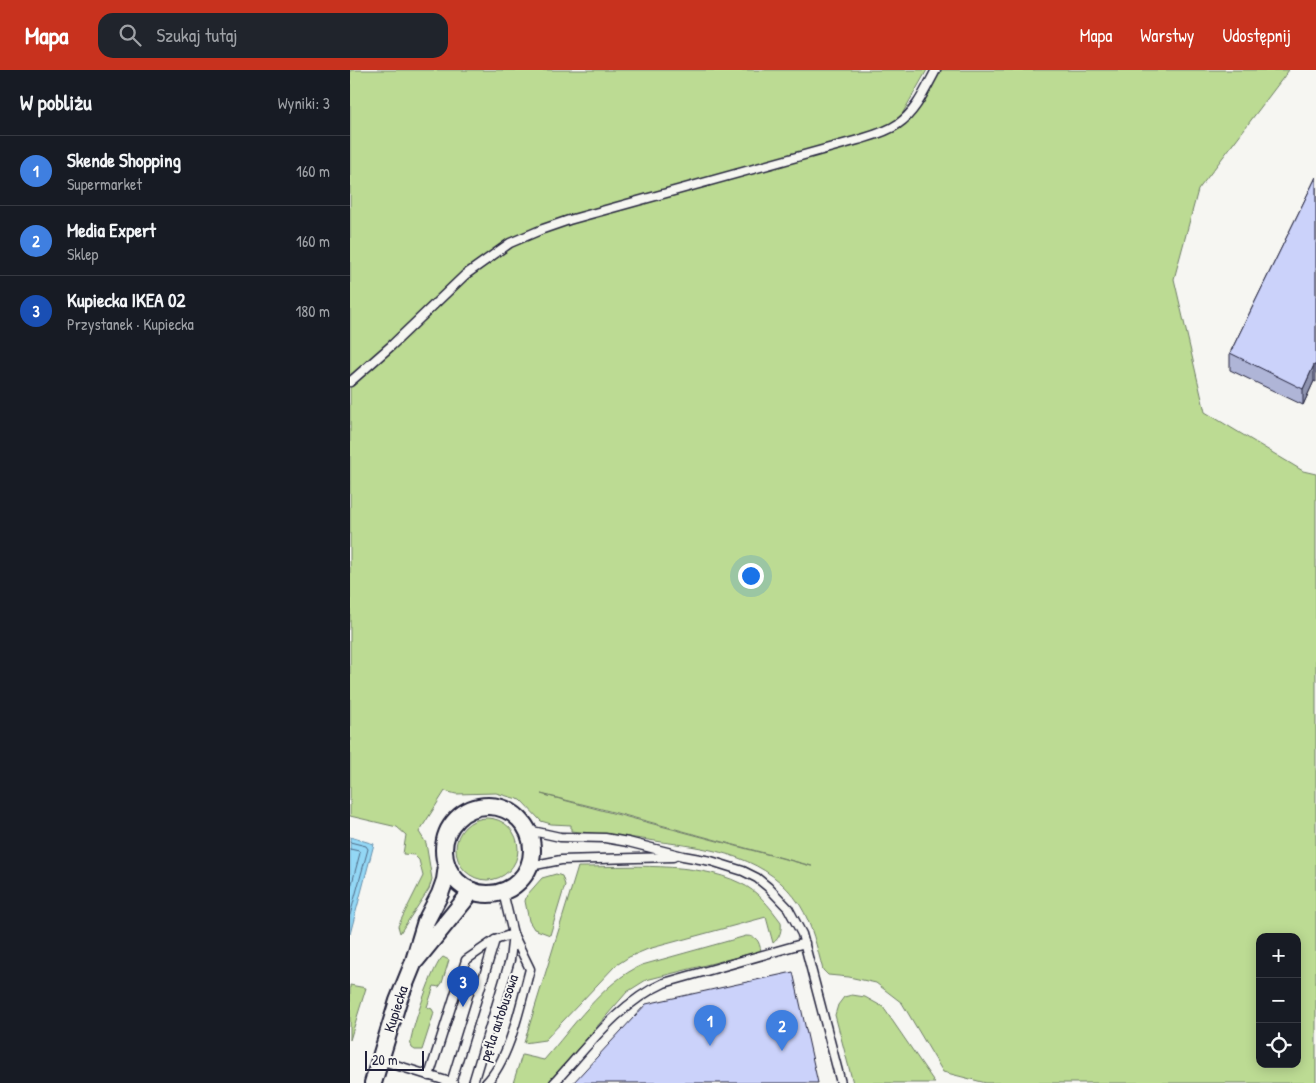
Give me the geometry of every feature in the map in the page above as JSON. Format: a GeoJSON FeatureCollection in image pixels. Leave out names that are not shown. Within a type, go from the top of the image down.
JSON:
{"type":"FeatureCollection","features":[{"type":"Feature","properties":{"kind":"street"},"geometry":{"type":"LineString","coordinates":[[488,806],[506,809],[521,820],[528,830],[533,848],[530,866],[520,882],[503,892],[488,894],[472,891],[457,881],[447,866],[444,854],[446,836],[455,820],[470,809],[488,806]]}},
{"type":"Feature","properties":{"kind":"street","name":"Kupiecka"},"geometry":{"type":"LineString","coordinates":[[373,1083],[398,1001],[413,964],[426,921],[442,887],[447,866]]}},
{"type":"Feature","properties":{"kind":"street","name":"Kupiecka"},"geometry":{"type":"LineString","coordinates":[[413,964],[472,891]]}},
{"type":"Feature","properties":{"kind":"lane"},"geometry":{"type":"LineString","coordinates":[[350,382],[391,346],[465,275],[510,243],[578,217],[881,132],[899,124],[915,107],[936,70]]}},
{"type":"Feature","properties":{"kind":"lane"},"geometry":{"type":"LineString","coordinates":[[528,830],[560,837],[605,838],[628,842],[729,866],[756,878],[779,898],[797,922],[805,943],[841,1083]]}},
{"type":"Feature","properties":{"kind":"lane"},"geometry":{"type":"LineString","coordinates":[[530,866],[561,860],[683,856]]}},
{"type":"Feature","properties":{"kind":"lane"},"geometry":{"type":"LineString","coordinates":[[473,1083],[510,960],[513,934],[503,892]]}},
{"type":"Feature","properties":{"kind":"lane"},"geometry":{"type":"LineString","coordinates":[[429,1076],[466,960],[495,940],[513,934]]}},
{"type":"Feature","properties":{"kind":"lane","name":"pętla autobusowa"},"geometry":{"type":"LineString","coordinates":[[486,1083],[493,1076],[508,1044],[530,969],[513,934]]}},
{"type":"Feature","properties":{"kind":"lane"},"geometry":{"type":"LineString","coordinates":[[380,1060],[452,1083],[495,940]]}},
{"type":"Feature","properties":{"kind":"lane"},"geometry":{"type":"LineString","coordinates":[[554,1083],[615,1017],[647,991],[664,983],[805,943]]}},
{"type":"Feature","properties":{"kind":"green space"},"geometry":{"type":"Polygon","coordinates":[[[350,70],[927,70],[901,116],[939,70],[1289,70],[1198,190],[1174,279],[1205,412],[1303,471],[1316,474],[1316,1083],[986,1083],[943,1072],[902,1003],[876,983],[828,975],[823,970],[814,936],[800,905],[787,889],[772,876],[756,866],[721,852],[701,848],[571,831],[571,825],[551,824],[541,821],[521,800],[496,793],[456,794],[445,791],[419,832],[426,843],[432,879],[429,889],[400,933],[398,926],[423,876],[419,860],[414,855],[403,854],[406,835],[397,827],[350,816],[350,70]],[[541,794],[812,866],[598,808],[541,794]]]}},
{"type":"Feature","properties":{"kind":"green space"},"geometry":{"type":"Polygon","coordinates":[[[481,818],[493,818],[509,827],[516,837],[518,849],[516,861],[509,871],[493,880],[481,880],[470,875],[461,866],[456,855],[456,843],[461,832],[470,823],[481,818]]]}},
{"type":"Feature","properties":{"kind":"green space"},"geometry":{"type":"Polygon","coordinates":[[[639,866],[682,868],[722,876],[746,886],[763,900],[781,922],[780,934],[773,943],[766,917],[648,949],[629,957],[615,966],[545,1040],[524,1043],[578,867],[639,866]]]}},
{"type":"Feature","properties":{"kind":"green space"},"geometry":{"type":"Polygon","coordinates":[[[556,874],[562,876],[565,885],[550,935],[534,929],[529,921],[525,901],[527,895],[542,878],[556,874]]]}},
{"type":"Feature","properties":{"kind":"green space"},"geometry":{"type":"Polygon","coordinates":[[[746,936],[757,940],[761,951],[646,980],[627,992],[548,1083],[513,1083],[522,1055],[544,1060],[601,994],[628,973],[642,965],[746,936]]]}},
{"type":"Feature","properties":{"kind":"green space"},"geometry":{"type":"Polygon","coordinates":[[[443,957],[449,960],[442,983],[439,987],[434,986],[427,1007],[432,1009],[434,1013],[422,1050],[415,1050],[412,1048],[411,1042],[415,1023],[434,970],[443,957]]]}},
{"type":"Feature","properties":{"kind":"green space"},"geometry":{"type":"Polygon","coordinates":[[[350,985],[366,988],[350,1040],[350,985]]]}},
{"type":"Feature","properties":{"kind":"green space"},"geometry":{"type":"Polygon","coordinates":[[[852,995],[865,997],[883,1007],[935,1083],[853,1083],[835,1015],[838,1005],[844,997],[852,995]]]}},
{"type":"Feature","properties":{"kind":"water"},"geometry":{"type":"Polygon","coordinates":[[[350,837],[374,844],[350,934],[350,837]]]}},
{"type":"Feature","properties":{"kind":"building"},"geometry":{"type":"Polygon","coordinates":[[[1316,177],[1316,365],[1314,365],[1303,389],[1230,353],[1316,177]]]}},
{"type":"Feature","properties":{"kind":"building"},"geometry":{"type":"Polygon","coordinates":[[[793,972],[818,1083],[573,1083],[646,1004],[793,972]]]}},
{"type":"Feature","properties":{"kind":"place","name":"Kupiecka IKEA 02"},"geometry":{"type":"Point","coordinates":[463,1007]}},
{"type":"Feature","properties":{"kind":"place","name":"Skende Shopping"},"geometry":{"type":"Point","coordinates":[710,1046]}},
{"type":"Feature","properties":{"kind":"place","name":"Media Expert"},"geometry":{"type":"Point","coordinates":[782,1051]}}]}
